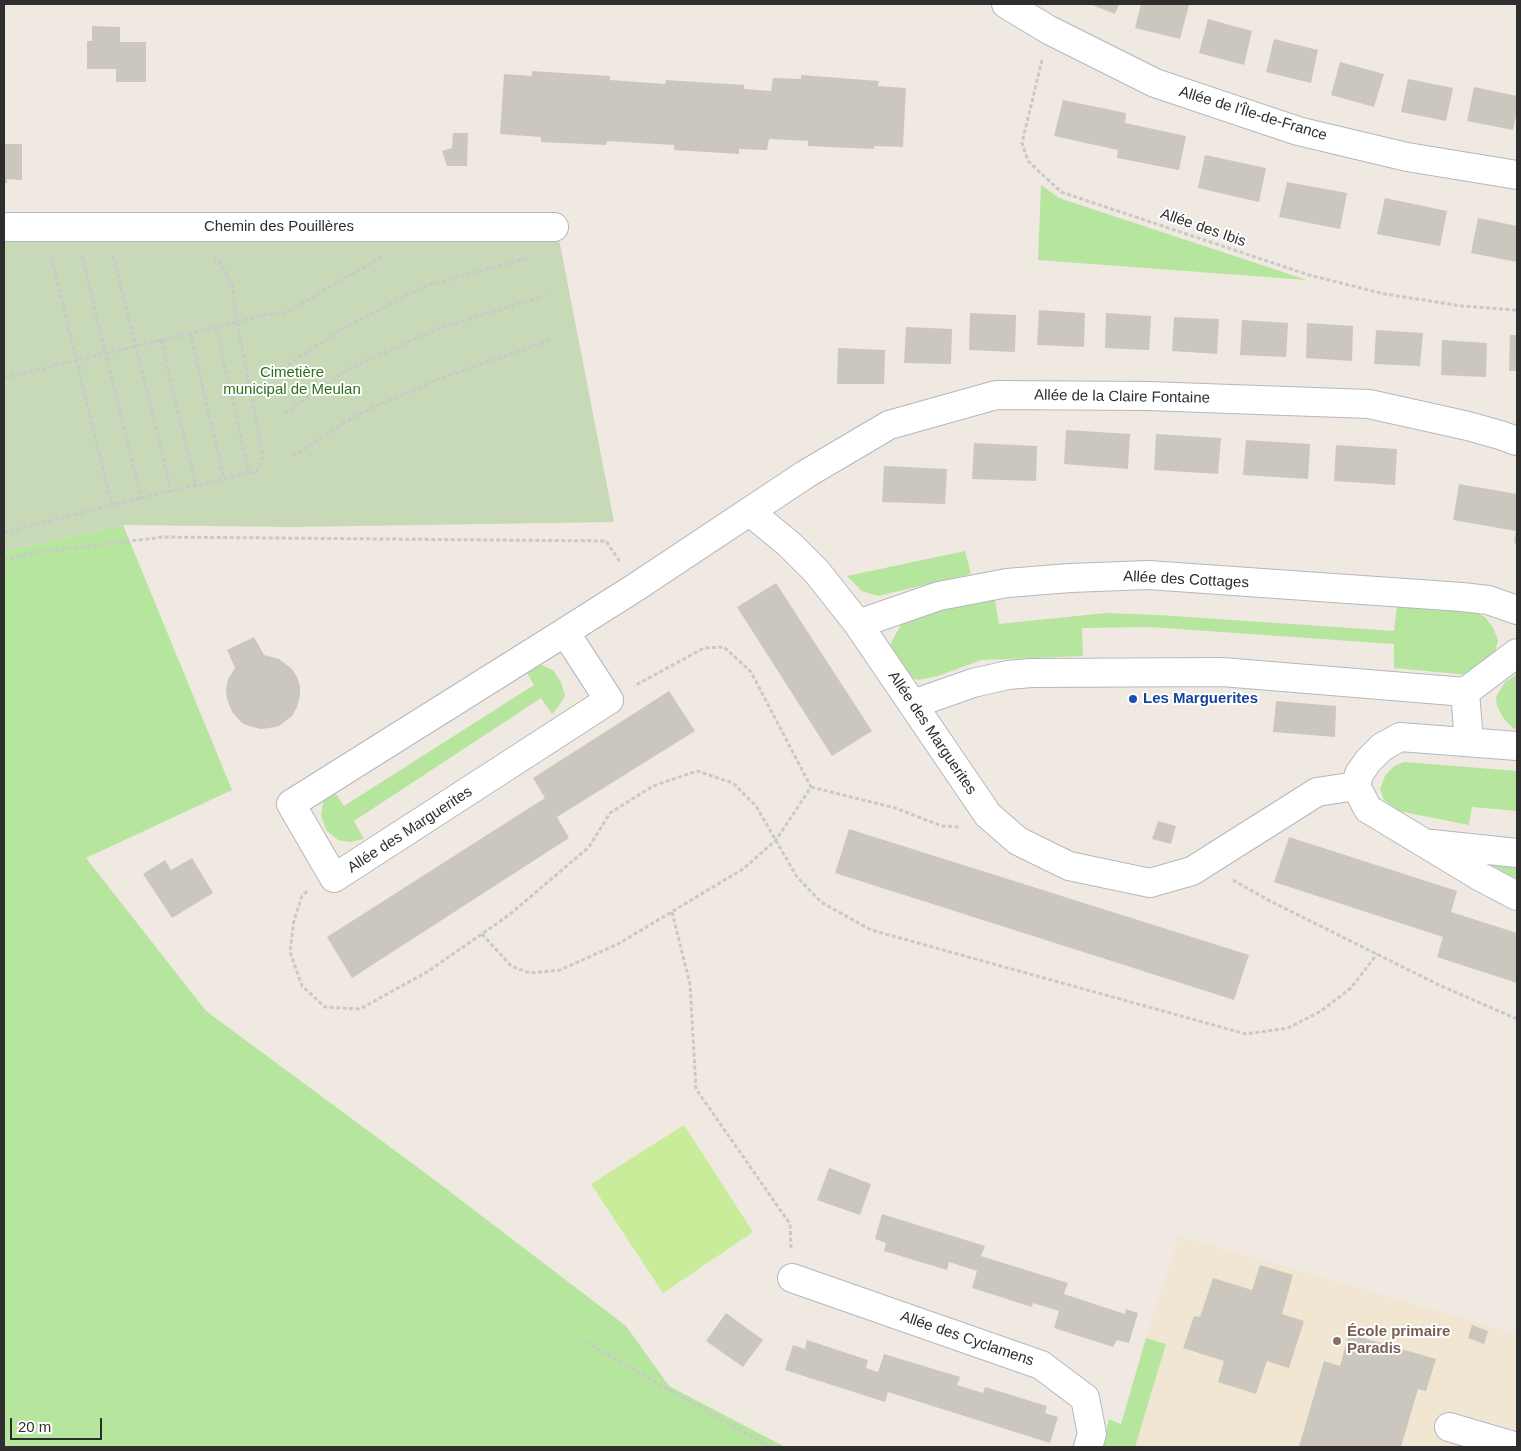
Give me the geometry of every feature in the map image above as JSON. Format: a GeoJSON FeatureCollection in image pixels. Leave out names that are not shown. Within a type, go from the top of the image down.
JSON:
{"type":"FeatureCollection","features":[{"type":"Feature","properties":{"kind":"street","name":"Allée de l'Île-de-France"},"geometry":{"type":"LineString","coordinates":[[1006,4],[1049,30],[1155,83],[1298,131],[1407,157],[1517,175]]}},
{"type":"Feature","properties":{"kind":"street","name":"Chemin des Pouillères"},"geometry":{"type":"LineString","coordinates":[[4,227],[554,227]]}},
{"type":"Feature","properties":{"kind":"street","name":"Allée de la Claire Fontaine"},"geometry":{"type":"LineString","coordinates":[[750,512],[806,474],[890,425],[996,395],[1148,396],[1369,404],[1468,426],[1517,441]]}},
{"type":"Feature","properties":{"kind":"street","name":"Allée des Marguerites"},"geometry":{"type":"LineString","coordinates":[[609,700],[334,878],[291,804],[636,587],[750,512],[789,544],[817,572],[858,624],[988,815],[1018,841],[1069,866],[1150,883],[1192,871],[1317,792],[1356,786]]}},
{"type":"Feature","properties":{"kind":"street","name":"Allée des Cottages"},"geometry":{"type":"LineString","coordinates":[[858,624],[939,596],[1007,583],[1148,575],[1462,597],[1488,600],[1517,610]]}},
{"type":"Feature","properties":{"kind":"street"},"geometry":{"type":"LineString","coordinates":[[565,632],[609,700]]}},
{"type":"Feature","properties":{"kind":"street"},"geometry":{"type":"LineString","coordinates":[[913,704],[973,682],[1008,675],[1031,673],[1222,672],[1465,692],[1517,654]]}},
{"type":"Feature","properties":{"kind":"street"},"geometry":{"type":"LineString","coordinates":[[1465,692],[1469,742]]}},
{"type":"Feature","properties":{"kind":"street"},"geometry":{"type":"LineString","coordinates":[[1517,746],[1400,737],[1382,747],[1368,760],[1359,774],[1356,786],[1368,809],[1478,876],[1517,896]]}},
{"type":"Feature","properties":{"kind":"street"},"geometry":{"type":"LineString","coordinates":[[1423,843],[1517,853]]}},
{"type":"Feature","properties":{"kind":"street","name":"Allée des Cyclamens"},"geometry":{"type":"LineString","coordinates":[[792,1278],[1041,1365],[1085,1398],[1092,1434],[1088,1447]]}},
{"type":"Feature","properties":{"kind":"street"},"geometry":{"type":"LineString","coordinates":[[1449,1427],[1517,1447]]}},
{"type":"Feature","properties":{"kind":"path","name":"Allée des Ibis"},"geometry":{"type":"LineString","coordinates":[[1049,30],[1022,143],[1028,161],[1061,192],[1309,275],[1385,294],[1462,306],[1517,310]]}},
{"type":"Feature","properties":{"kind":"path"},"geometry":{"type":"LineString","coordinates":[[111,251],[171,492]]}},
{"type":"Feature","properties":{"kind":"path"},"geometry":{"type":"LineString","coordinates":[[88,252],[80,252],[141,499]]}},
{"type":"Feature","properties":{"kind":"path"},"geometry":{"type":"LineString","coordinates":[[50,253],[112,505]]}},
{"type":"Feature","properties":{"kind":"path"},"geometry":{"type":"LineString","coordinates":[[4,378],[265,314],[287,312],[386,255]]}},
{"type":"Feature","properties":{"kind":"path"},"geometry":{"type":"LineString","coordinates":[[4,533],[112,505],[257,472],[264,456],[237,321],[232,285],[220,262],[213,257]]}},
{"type":"Feature","properties":{"kind":"path"},"geometry":{"type":"LineString","coordinates":[[276,372],[344,328],[425,286],[528,258]]}},
{"type":"Feature","properties":{"kind":"path"},"geometry":{"type":"LineString","coordinates":[[284,414],[350,368],[438,329],[548,295]]}},
{"type":"Feature","properties":{"kind":"path"},"geometry":{"type":"LineString","coordinates":[[216,326],[249,474]]}},
{"type":"Feature","properties":{"kind":"path"},"geometry":{"type":"LineString","coordinates":[[190,333],[224,479]]}},
{"type":"Feature","properties":{"kind":"path"},"geometry":{"type":"LineString","coordinates":[[161,340],[196,486]]}},
{"type":"Feature","properties":{"kind":"path"},"geometry":{"type":"LineString","coordinates":[[293,456],[364,411],[440,378],[551,340]]}},
{"type":"Feature","properties":{"kind":"path"},"geometry":{"type":"LineString","coordinates":[[4,560],[35,554],[163,537],[606,541],[636,587]]}},
{"type":"Feature","properties":{"kind":"path"},"geometry":{"type":"LineString","coordinates":[[609,700],[704,648],[724,647],[751,672],[811,787],[895,808],[942,826],[960,827]]}},
{"type":"Feature","properties":{"kind":"path"},"geometry":{"type":"LineString","coordinates":[[328,869],[302,896],[294,920],[290,952],[302,986],[325,1007],[360,1009],[427,972],[509,915],[588,846],[610,813],[654,786],[697,771],[734,783],[756,806],[797,877],[821,902],[871,930],[1246,1034],[1288,1028],[1321,1011],[1351,988],[1376,954]]}},
{"type":"Feature","properties":{"kind":"path"},"geometry":{"type":"LineString","coordinates":[[482,934],[511,966],[530,973],[560,970],[618,944],[743,868],[776,840],[811,787]]}},
{"type":"Feature","properties":{"kind":"path"},"geometry":{"type":"LineString","coordinates":[[1205,863],[1268,900],[1439,985],[1517,1019]]}},
{"type":"Feature","properties":{"kind":"path"},"geometry":{"type":"LineString","coordinates":[[672,912],[690,984],[696,1089],[790,1224],[792,1278]]}},
{"type":"Feature","properties":{"kind":"path"},"geometry":{"type":"LineString","coordinates":[[585,1342],[770,1447]]}},
{"type":"Feature","properties":{"kind":"shaded area","name":"École primaire Paradis"},"geometry":{"type":"Polygon","coordinates":[[[1179,1236],[1517,1334],[1517,1447],[1135,1447],[1166,1344],[1146,1338],[1179,1236]]]}},
{"type":"Feature","properties":{"kind":"green space"},"geometry":{"type":"Polygon","coordinates":[[[1041,185],[1059,198],[1307,280],[1038,260],[1041,185]]]}},
{"type":"Feature","properties":{"kind":"green space","name":"Cimetière municipal de Meulan"},"geometry":{"type":"Polygon","coordinates":[[[558,234],[614,522],[292,527],[123,525],[4,552],[4,241],[233,236],[558,234]]]}},
{"type":"Feature","properties":{"kind":"green space"},"geometry":{"type":"Polygon","coordinates":[[[123,525],[232,790],[86,858],[206,1011],[432,1178],[626,1326],[669,1386],[785,1447],[4,1447],[4,552],[123,525]]]}},
{"type":"Feature","properties":{"kind":"green space"},"geometry":{"type":"Polygon","coordinates":[[[965,551],[971,574],[878,596],[862,591],[847,576],[965,551]]]}},
{"type":"Feature","properties":{"kind":"green space"},"geometry":{"type":"Polygon","coordinates":[[[995,600],[999,624],[1106,613],[1394,631],[1397,606],[1473,611],[1485,617],[1493,628],[1498,640],[1495,653],[1469,675],[1394,668],[1394,644],[1150,627],[1082,628],[1083,656],[981,660],[938,676],[918,680],[904,674],[889,648],[901,625],[913,614],[995,600]]]}},
{"type":"Feature","properties":{"kind":"green space"},"geometry":{"type":"Polygon","coordinates":[[[531,663],[553,670],[561,682],[565,696],[552,714],[541,698],[354,821],[364,839],[350,842],[338,840],[326,830],[321,815],[324,798],[334,791],[344,806],[534,685],[524,668],[531,663]]]}},
{"type":"Feature","properties":{"kind":"green space"},"geometry":{"type":"Polygon","coordinates":[[[1517,674],[1517,729],[1514,729],[1504,719],[1497,706],[1496,697],[1505,682],[1517,674]]]}},
{"type":"Feature","properties":{"kind":"green space"},"geometry":{"type":"Polygon","coordinates":[[[1404,762],[1517,771],[1517,811],[1472,807],[1469,825],[1399,811],[1384,800],[1380,789],[1385,776],[1394,766],[1404,762]]]}},
{"type":"Feature","properties":{"kind":"green space"},"geometry":{"type":"Polygon","coordinates":[[[1477,858],[1517,861],[1517,879],[1477,858]]]}},
{"type":"Feature","properties":{"kind":"green space"},"geometry":{"type":"Polygon","coordinates":[[[684,1125],[753,1232],[663,1293],[591,1184],[684,1125]]]}},
{"type":"Feature","properties":{"kind":"green space"},"geometry":{"type":"Polygon","coordinates":[[[1146,1338],[1166,1344],[1135,1447],[1102,1447],[1109,1419],[1121,1424],[1146,1338]]]}},
{"type":"Feature","properties":{"kind":"building"},"geometry":{"type":"Polygon","coordinates":[[[1090,4],[1119,4],[1115,14],[1090,4]]]}},
{"type":"Feature","properties":{"kind":"building"},"geometry":{"type":"Polygon","coordinates":[[[1141,4],[1189,5],[1180,39],[1135,28],[1141,4]]]}},
{"type":"Feature","properties":{"kind":"building"},"geometry":{"type":"Polygon","coordinates":[[[1208,19],[1252,31],[1244,65],[1199,53],[1208,19]]]}},
{"type":"Feature","properties":{"kind":"building"},"geometry":{"type":"Polygon","coordinates":[[[92,26],[120,27],[120,42],[146,42],[146,82],[116,82],[116,69],[87,69],[87,41],[92,41],[92,26]]]}},
{"type":"Feature","properties":{"kind":"building"},"geometry":{"type":"Polygon","coordinates":[[[1274,39],[1318,50],[1311,83],[1266,72],[1274,39]]]}},
{"type":"Feature","properties":{"kind":"building"},"geometry":{"type":"Polygon","coordinates":[[[1340,62],[1384,74],[1374,107],[1331,95],[1340,62]]]}},
{"type":"Feature","properties":{"kind":"building"},"geometry":{"type":"Polygon","coordinates":[[[532,71],[610,76],[610,80],[665,84],[666,80],[744,85],[744,89],[771,91],[773,78],[801,79],[801,75],[879,81],[878,86],[906,88],[903,147],[874,146],[874,149],[808,146],[808,141],[769,139],[767,150],[739,149],[739,154],[674,150],[674,145],[607,141],[606,145],[541,142],[541,137],[500,134],[504,74],[532,76],[532,71]]]}},
{"type":"Feature","properties":{"kind":"building"},"geometry":{"type":"Polygon","coordinates":[[[1408,79],[1453,88],[1446,121],[1401,112],[1408,79]]]}},
{"type":"Feature","properties":{"kind":"building"},"geometry":{"type":"Polygon","coordinates":[[[1474,87],[1517,96],[1517,111],[1513,130],[1467,121],[1474,87]]]}},
{"type":"Feature","properties":{"kind":"building"},"geometry":{"type":"Polygon","coordinates":[[[1063,100],[1126,113],[1125,123],[1186,136],[1179,170],[1117,158],[1118,150],[1054,136],[1063,100]]]}},
{"type":"Feature","properties":{"kind":"building"},"geometry":{"type":"Polygon","coordinates":[[[453,133],[468,133],[467,166],[447,166],[442,151],[452,148],[453,133]]]}},
{"type":"Feature","properties":{"kind":"building"},"geometry":{"type":"Polygon","coordinates":[[[4,144],[22,144],[22,180],[7,179],[7,183],[4,183],[4,144]]]}},
{"type":"Feature","properties":{"kind":"building"},"geometry":{"type":"Polygon","coordinates":[[[1205,155],[1266,168],[1259,202],[1198,188],[1205,155]]]}},
{"type":"Feature","properties":{"kind":"building"},"geometry":{"type":"Polygon","coordinates":[[[1287,182],[1347,193],[1340,229],[1279,217],[1287,182]]]}},
{"type":"Feature","properties":{"kind":"building"},"geometry":{"type":"Polygon","coordinates":[[[1385,198],[1447,211],[1440,246],[1377,234],[1385,198]]]}},
{"type":"Feature","properties":{"kind":"building"},"geometry":{"type":"Polygon","coordinates":[[[1478,218],[1517,226],[1517,262],[1471,253],[1478,218]]]}},
{"type":"Feature","properties":{"kind":"building"},"geometry":{"type":"Polygon","coordinates":[[[1039,310],[1085,313],[1084,347],[1037,345],[1039,310]]]}},
{"type":"Feature","properties":{"kind":"building"},"geometry":{"type":"Polygon","coordinates":[[[970,313],[1016,315],[1015,352],[969,350],[970,313]]]}},
{"type":"Feature","properties":{"kind":"building"},"geometry":{"type":"Polygon","coordinates":[[[1106,313],[1151,316],[1149,350],[1105,348],[1106,313]]]}},
{"type":"Feature","properties":{"kind":"building"},"geometry":{"type":"Polygon","coordinates":[[[1174,317],[1219,319],[1217,354],[1172,351],[1174,317]]]}},
{"type":"Feature","properties":{"kind":"building"},"geometry":{"type":"Polygon","coordinates":[[[1242,320],[1288,323],[1286,357],[1240,355],[1242,320]]]}},
{"type":"Feature","properties":{"kind":"building"},"geometry":{"type":"Polygon","coordinates":[[[1307,323],[1353,326],[1352,361],[1306,358],[1307,323]]]}},
{"type":"Feature","properties":{"kind":"building"},"geometry":{"type":"Polygon","coordinates":[[[906,327],[952,329],[951,364],[904,363],[906,327]]]}},
{"type":"Feature","properties":{"kind":"building"},"geometry":{"type":"Polygon","coordinates":[[[1376,330],[1423,333],[1420,366],[1374,364],[1376,330]]]}},
{"type":"Feature","properties":{"kind":"building"},"geometry":{"type":"Polygon","coordinates":[[[1510,335],[1517,335],[1517,371],[1509,371],[1510,335]]]}},
{"type":"Feature","properties":{"kind":"building"},"geometry":{"type":"Polygon","coordinates":[[[1442,340],[1487,343],[1486,377],[1441,375],[1442,340]]]}},
{"type":"Feature","properties":{"kind":"building"},"geometry":{"type":"Polygon","coordinates":[[[838,348],[885,350],[884,384],[837,384],[838,348]]]}},
{"type":"Feature","properties":{"kind":"building"},"geometry":{"type":"Polygon","coordinates":[[[1066,430],[1130,434],[1128,469],[1064,464],[1066,430]]]}},
{"type":"Feature","properties":{"kind":"building"},"geometry":{"type":"Polygon","coordinates":[[[1156,434],[1221,438],[1218,474],[1154,470],[1156,434]]]}},
{"type":"Feature","properties":{"kind":"building"},"geometry":{"type":"Polygon","coordinates":[[[1246,440],[1310,444],[1308,479],[1243,475],[1246,440]]]}},
{"type":"Feature","properties":{"kind":"building"},"geometry":{"type":"Polygon","coordinates":[[[974,443],[1037,446],[1036,481],[972,479],[974,443]]]}},
{"type":"Feature","properties":{"kind":"building"},"geometry":{"type":"Polygon","coordinates":[[[1336,445],[1397,449],[1395,485],[1334,481],[1336,445]]]}},
{"type":"Feature","properties":{"kind":"building"},"geometry":{"type":"Polygon","coordinates":[[[884,466],[947,469],[945,504],[882,502],[884,466]]]}},
{"type":"Feature","properties":{"kind":"building"},"geometry":{"type":"Polygon","coordinates":[[[1459,484],[1517,494],[1517,544],[1514,543],[1516,531],[1453,520],[1459,484]]]}},
{"type":"Feature","properties":{"kind":"building"},"geometry":{"type":"Polygon","coordinates":[[[776,583],[872,731],[832,756],[737,607],[776,583]]]}},
{"type":"Feature","properties":{"kind":"building"},"geometry":{"type":"Polygon","coordinates":[[[254,637],[264,655],[279,659],[292,669],[300,686],[297,707],[292,716],[279,726],[261,729],[242,723],[232,712],[227,699],[228,679],[235,668],[227,650],[254,637]]]}},
{"type":"Feature","properties":{"kind":"building"},"geometry":{"type":"Polygon","coordinates":[[[669,691],[695,731],[557,817],[569,838],[352,978],[327,937],[545,798],[533,778],[669,691]]]}},
{"type":"Feature","properties":{"kind":"building"},"geometry":{"type":"Polygon","coordinates":[[[1276,701],[1336,706],[1335,737],[1273,732],[1276,701]]]}},
{"type":"Feature","properties":{"kind":"building"},"geometry":{"type":"Polygon","coordinates":[[[1158,821],[1176,826],[1171,844],[1152,839],[1158,821]]]}},
{"type":"Feature","properties":{"kind":"building"},"geometry":{"type":"Polygon","coordinates":[[[849,829],[1249,955],[1234,1000],[835,873],[849,829]]]}},
{"type":"Feature","properties":{"kind":"building"},"geometry":{"type":"Polygon","coordinates":[[[1289,837],[1457,891],[1451,912],[1517,933],[1517,983],[1437,957],[1443,937],[1274,882],[1289,837]]]}},
{"type":"Feature","properties":{"kind":"building"},"geometry":{"type":"Polygon","coordinates":[[[192,858],[213,893],[172,918],[143,874],[165,860],[171,870],[192,858]]]}},
{"type":"Feature","properties":{"kind":"building"},"geometry":{"type":"Polygon","coordinates":[[[829,1168],[871,1184],[860,1215],[817,1200],[829,1168]]]}},
{"type":"Feature","properties":{"kind":"building"},"geometry":{"type":"Polygon","coordinates":[[[882,1214],[985,1246],[981,1256],[1068,1283],[1064,1294],[1125,1314],[1126,1309],[1138,1313],[1129,1343],[1117,1340],[1113,1347],[1054,1328],[1059,1311],[1033,1303],[1032,1307],[972,1288],[977,1271],[949,1262],[947,1270],[884,1251],[886,1243],[875,1239],[882,1214]]]}},
{"type":"Feature","properties":{"kind":"building"},"geometry":{"type":"Polygon","coordinates":[[[1260,1265],[1293,1275],[1282,1314],[1304,1321],[1289,1368],[1267,1361],[1256,1394],[1218,1382],[1224,1361],[1183,1348],[1194,1316],[1200,1317],[1213,1278],[1252,1290],[1260,1265]]]}},
{"type":"Feature","properties":{"kind":"building"},"geometry":{"type":"Polygon","coordinates":[[[726,1313],[763,1340],[743,1367],[706,1341],[726,1313]]]}},
{"type":"Feature","properties":{"kind":"building"},"geometry":{"type":"Polygon","coordinates":[[[1472,1325],[1488,1331],[1484,1344],[1468,1338],[1472,1325]]]}},
{"type":"Feature","properties":{"kind":"building"},"geometry":{"type":"Polygon","coordinates":[[[1349,1334],[1436,1359],[1426,1391],[1418,1389],[1401,1447],[1299,1447],[1324,1361],[1340,1366],[1349,1334]]]}},
{"type":"Feature","properties":{"kind":"building"},"geometry":{"type":"Polygon","coordinates":[[[807,1340],[868,1360],[866,1368],[878,1372],[884,1354],[960,1377],[957,1385],[983,1393],[985,1387],[1047,1406],[1045,1413],[1058,1417],[1050,1443],[888,1392],[885,1402],[785,1370],[793,1345],[805,1349],[807,1340]]]}},
{"type":"Feature","properties":{"kind":"place","name":"Les Marguerites"},"geometry":{"type":"Point","coordinates":[1133,699]}},
{"type":"Feature","properties":{"kind":"place","name":"École primaire Paradis"},"geometry":{"type":"Point","coordinates":[1337,1341]}}]}
